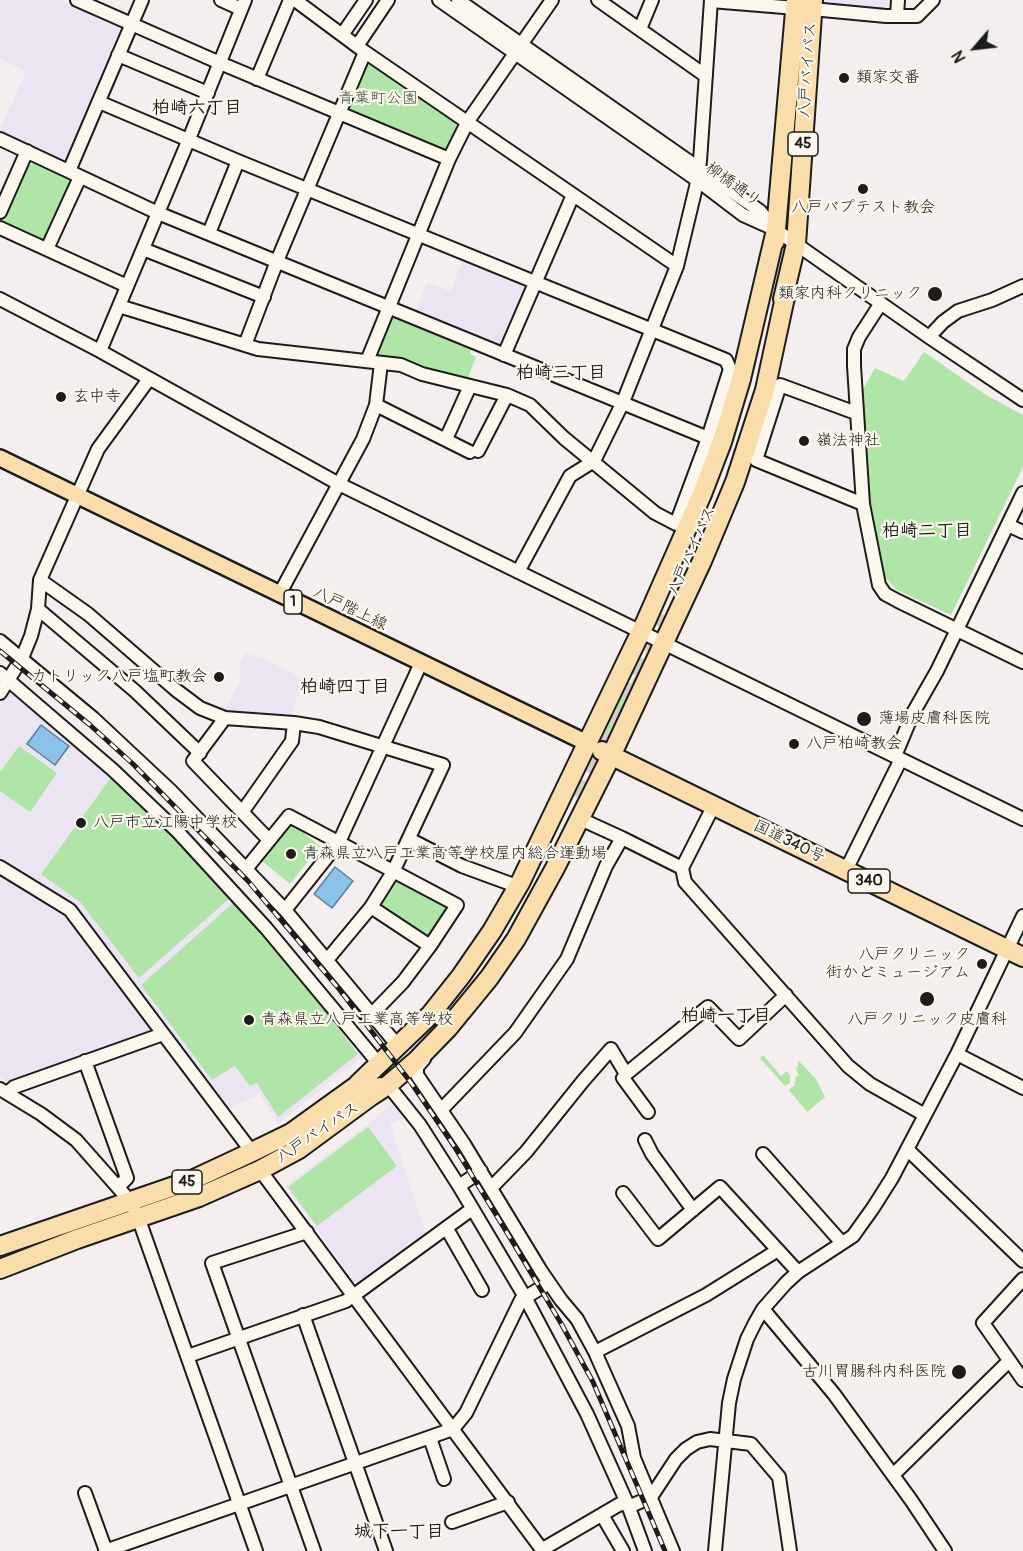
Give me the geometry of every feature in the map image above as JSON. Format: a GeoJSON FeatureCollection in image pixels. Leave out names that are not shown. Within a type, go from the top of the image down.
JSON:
{"type":"FeatureCollection","features":[{"type":"Feature","properties":{"kind":"highway","name":"八戸バイパス"},"geometry":{"type":"LineString","coordinates":[[743,419],[774,268],[776,230],[804,4]]}},
{"type":"Feature","properties":{"kind":"highway","name":"八戸バイパス"},"geometry":{"type":"LineString","coordinates":[[664,615],[700,536],[724,474],[787,288],[796,244],[804,4]]}},
{"type":"Feature","properties":{"kind":"highway"},"geometry":{"type":"LineString","coordinates":[[364,1090],[379,1064],[407,1046],[461,976],[492,931],[520,883],[641,632],[698,504],[722,441],[741,379],[776,230]]}},
{"type":"Feature","properties":{"kind":"highway"},"geometry":{"type":"LineString","coordinates":[[364,1090],[388,1085],[448,1028],[489,978],[516,939],[555,868],[611,756],[702,561],[735,483],[765,390],[787,288]]}},
{"type":"Feature","properties":{"kind":"highway","name":"国道340号"},"geometry":{"type":"LineString","coordinates":[[587,743],[1015,953]]}},
{"type":"Feature","properties":{"kind":"highway","name":"八戸バイパス"},"geometry":{"type":"LineString","coordinates":[[0,1269],[39,1256],[77,1239],[129,1202],[199,1197],[260,1170],[299,1149],[463,994],[497,948],[527,898],[577,797]]}},
{"type":"Feature","properties":{"kind":"highway","name":"八戸バイパス"},"geometry":{"type":"LineString","coordinates":[[0,1246],[192,1180],[291,1133],[364,1090]]}},
{"type":"Feature","properties":{"kind":"highway","name":"45"},"geometry":{"type":"LineString","coordinates":[[0,1260],[36,1247],[77,1239]]}},
{"type":"Feature","properties":{"kind":"main road","name":"八戸階上線"},"geometry":{"type":"LineString","coordinates":[[0,458],[587,743]]}},
{"type":"Feature","properties":{"kind":"street"},"geometry":{"type":"LineString","coordinates":[[77,0],[257,79],[449,159]]}},
{"type":"Feature","properties":{"kind":"street"},"geometry":{"type":"LineString","coordinates":[[47,249],[99,102],[142,0]]}},
{"type":"Feature","properties":{"kind":"street"},"geometry":{"type":"LineString","coordinates":[[100,351],[243,4],[221,0]]}},
{"type":"Feature","properties":{"kind":"street"},"geometry":{"type":"LineString","coordinates":[[257,79],[295,0],[361,49],[677,266]]}},
{"type":"Feature","properties":{"kind":"street"},"geometry":{"type":"LineString","coordinates":[[342,35],[366,0]]}},
{"type":"Feature","properties":{"kind":"street"},"geometry":{"type":"LineString","coordinates":[[245,345],[277,261],[340,114],[361,49],[388,0]]}},
{"type":"Feature","properties":{"kind":"street","name":"柳橋通り"},"geometry":{"type":"LineString","coordinates":[[439,0],[518,48]]}},
{"type":"Feature","properties":{"kind":"street","name":"柳橋通り"},"geometry":{"type":"LineString","coordinates":[[458,0],[518,48],[698,174],[743,214],[776,230],[1023,400]]}},
{"type":"Feature","properties":{"kind":"street"},"geometry":{"type":"LineString","coordinates":[[367,361],[449,159],[468,121],[552,0]]}},
{"type":"Feature","properties":{"kind":"street"},"geometry":{"type":"LineString","coordinates":[[598,0],[706,76]]}},
{"type":"Feature","properties":{"kind":"street"},"geometry":{"type":"LineString","coordinates":[[640,29],[652,0]]}},
{"type":"Feature","properties":{"kind":"street"},"geometry":{"type":"LineString","coordinates":[[518,572],[570,476],[594,462],[623,402],[677,266],[698,174],[711,0],[804,4],[897,16],[916,16],[933,0]]}},
{"type":"Feature","properties":{"kind":"street"},"geometry":{"type":"LineString","coordinates":[[897,16],[898,0]]}},
{"type":"Feature","properties":{"kind":"street"},"geometry":{"type":"LineString","coordinates":[[118,55],[208,93]]}},
{"type":"Feature","properties":{"kind":"street"},"geometry":{"type":"LineString","coordinates":[[99,102],[726,360],[730,369],[708,438],[676,524],[655,513],[564,438],[530,405],[507,395],[422,374],[400,365],[258,349],[119,306]]}},
{"type":"Feature","properties":{"kind":"street"},"geometry":{"type":"LineString","coordinates":[[0,139],[158,213],[708,438]]}},
{"type":"Feature","properties":{"kind":"street"},"geometry":{"type":"LineString","coordinates":[[0,213],[27,152]]}},
{"type":"Feature","properties":{"kind":"street"},"geometry":{"type":"LineString","coordinates":[[209,233],[238,161]]}},
{"type":"Feature","properties":{"kind":"street"},"geometry":{"type":"LineString","coordinates":[[504,355],[573,195]]}},
{"type":"Feature","properties":{"kind":"street"},"geometry":{"type":"LineString","coordinates":[[0,228],[127,286]]}},
{"type":"Feature","properties":{"kind":"street"},"geometry":{"type":"LineString","coordinates":[[143,249],[264,297]]}},
{"type":"Feature","properties":{"kind":"street"},"geometry":{"type":"LineString","coordinates":[[929,337],[958,310],[984,303],[1023,286]]}},
{"type":"Feature","properties":{"kind":"street"},"geometry":{"type":"LineString","coordinates":[[0,299],[100,351],[339,484],[1023,819]]}},
{"type":"Feature","properties":{"kind":"street"},"geometry":{"type":"LineString","coordinates":[[881,303],[854,348],[863,504],[879,585],[885,594],[1023,662]]}},
{"type":"Feature","properties":{"kind":"street"},"geometry":{"type":"LineString","coordinates":[[279,595],[363,439],[376,405],[381,363]]}},
{"type":"Feature","properties":{"kind":"street"},"geometry":{"type":"LineString","coordinates":[[0,693],[4,676],[22,658],[31,636],[38,609],[40,580],[98,449],[149,379]]}},
{"type":"Feature","properties":{"kind":"street"},"geometry":{"type":"LineString","coordinates":[[856,413],[780,385],[756,460],[863,504]]}},
{"type":"Feature","properties":{"kind":"street"},"geometry":{"type":"LineString","coordinates":[[446,439],[470,386]]}},
{"type":"Feature","properties":{"kind":"street"},"geometry":{"type":"LineString","coordinates":[[376,405],[474,451],[507,395]]}},
{"type":"Feature","properties":{"kind":"street"},"geometry":{"type":"LineString","coordinates":[[846,870],[898,758],[913,713],[1023,494]]}},
{"type":"Feature","properties":{"kind":"street"},"geometry":{"type":"LineString","coordinates":[[1008,525],[1023,532]]}},
{"type":"Feature","properties":{"kind":"street"},"geometry":{"type":"LineString","coordinates":[[40,580],[88,614],[200,708],[225,718],[319,727],[443,765],[393,872],[371,907],[327,960]]}},
{"type":"Feature","properties":{"kind":"street"},"geometry":{"type":"LineString","coordinates":[[38,609],[135,690],[200,753]]}},
{"type":"Feature","properties":{"kind":"street"},"geometry":{"type":"LineString","coordinates":[[0,640],[93,718],[171,791],[285,910],[372,1014],[407,1046]]}},
{"type":"Feature","properties":{"kind":"street"},"geometry":{"type":"LineString","coordinates":[[285,910],[339,842],[421,663]]}},
{"type":"Feature","properties":{"kind":"street"},"geometry":{"type":"LineString","coordinates":[[4,676],[113,770],[178,832],[266,928],[379,1064]]}},
{"type":"Feature","properties":{"kind":"street"},"geometry":{"type":"LineString","coordinates":[[225,718],[193,761],[269,840]]}},
{"type":"Feature","properties":{"kind":"street"},"geometry":{"type":"LineString","coordinates":[[243,811],[292,741],[294,723]]}},
{"type":"Feature","properties":{"kind":"street"},"geometry":{"type":"LineString","coordinates":[[714,806],[682,868],[685,882],[848,1066],[870,1084],[925,1115]]}},
{"type":"Feature","properties":{"kind":"street"},"geometry":{"type":"LineString","coordinates":[[246,869],[289,816],[457,905],[403,982],[372,1014]]}},
{"type":"Feature","properties":{"kind":"street"},"geometry":{"type":"LineString","coordinates":[[587,822],[682,868]]}},
{"type":"Feature","properties":{"kind":"street"},"geometry":{"type":"LineString","coordinates":[[442,1109],[515,1033],[567,959],[606,866],[622,838]]}},
{"type":"Feature","properties":{"kind":"street"},"geometry":{"type":"LineString","coordinates":[[409,839],[462,866],[511,884]]}},
{"type":"Feature","properties":{"kind":"street"},"geometry":{"type":"LineString","coordinates":[[0,867],[70,910],[252,1152]]}},
{"type":"Feature","properties":{"kind":"street"},"geometry":{"type":"LineString","coordinates":[[371,907],[430,946]]}},
{"type":"Feature","properties":{"kind":"street"},"geometry":{"type":"LineString","coordinates":[[715,1551],[725,1440],[734,1379],[747,1339],[762,1309],[798,1272],[853,1236],[873,1208],[1015,953],[1023,916]]}},
{"type":"Feature","properties":{"kind":"street"},"geometry":{"type":"LineString","coordinates":[[648,1112],[623,1078],[626,1074],[708,1007],[739,1039],[786,995]]}},
{"type":"Feature","properties":{"kind":"street"},"geometry":{"type":"LineString","coordinates":[[448,1028],[433,1051],[417,1067],[417,1075],[442,1109],[549,1283],[577,1319],[628,1426],[634,1458],[674,1551]]}},
{"type":"Feature","properties":{"kind":"street"},"geometry":{"type":"LineString","coordinates":[[3,1091],[163,1034]]}},
{"type":"Feature","properties":{"kind":"street"},"geometry":{"type":"LineString","coordinates":[[491,1188],[526,1152],[611,1049],[626,1074]]}},
{"type":"Feature","properties":{"kind":"street"},"geometry":{"type":"LineString","coordinates":[[957,1054],[1023,1088]]}},
{"type":"Feature","properties":{"kind":"street"},"geometry":{"type":"LineString","coordinates":[[85,1061],[127,1178],[129,1202],[188,1356],[256,1551]]}},
{"type":"Feature","properties":{"kind":"street"},"geometry":{"type":"LineString","coordinates":[[388,1085],[420,1125],[525,1297],[587,1414],[628,1505],[645,1551]]}},
{"type":"Feature","properties":{"kind":"street"},"geometry":{"type":"LineString","coordinates":[[3,1091],[41,1114],[76,1140],[129,1202]]}},
{"type":"Feature","properties":{"kind":"street"},"geometry":{"type":"LineString","coordinates":[[645,1140],[652,1154],[693,1210]]}},
{"type":"Feature","properties":{"kind":"street"},"geometry":{"type":"LineString","coordinates":[[907,1149],[1023,1261]]}},
{"type":"Feature","properties":{"kind":"street"},"geometry":{"type":"LineString","coordinates":[[763,1154],[842,1243]]}},
{"type":"Feature","properties":{"kind":"street"},"geometry":{"type":"LineString","coordinates":[[260,1170],[543,1550],[620,1504],[633,1505],[651,1497],[676,1459],[686,1449],[697,1442],[710,1439],[751,1444],[779,1477],[790,1551]]}},
{"type":"Feature","properties":{"kind":"street"},"geometry":{"type":"LineString","coordinates":[[459,1186],[481,1171]]}},
{"type":"Feature","properties":{"kind":"street"},"geometry":{"type":"LineString","coordinates":[[623,1193],[658,1239],[720,1187],[798,1272]]}},
{"type":"Feature","properties":{"kind":"street"},"geometry":{"type":"LineString","coordinates":[[188,1356],[346,1301],[472,1209]]}},
{"type":"Feature","properties":{"kind":"street"},"geometry":{"type":"LineString","coordinates":[[447,1229],[482,1290]]}},
{"type":"Feature","properties":{"kind":"street"},"geometry":{"type":"LineString","coordinates":[[307,1232],[212,1263],[314,1551]]}},
{"type":"Feature","properties":{"kind":"street"},"geometry":{"type":"LineString","coordinates":[[595,1353],[706,1295],[778,1250]]}},
{"type":"Feature","properties":{"kind":"street"},"geometry":{"type":"LineString","coordinates":[[1023,1279],[983,1323],[1023,1380]]}},
{"type":"Feature","properties":{"kind":"street"},"geometry":{"type":"LineString","coordinates":[[85,1493],[105,1551],[453,1429],[466,1413],[520,1300],[549,1283]]}},
{"type":"Feature","properties":{"kind":"street"},"geometry":{"type":"LineString","coordinates":[[762,1309],[834,1394],[945,1551]]}},
{"type":"Feature","properties":{"kind":"street"},"geometry":{"type":"LineString","coordinates":[[303,1316],[386,1551]]}},
{"type":"Feature","properties":{"kind":"street"},"geometry":{"type":"LineString","coordinates":[[893,1475],[1009,1361]]}},
{"type":"Feature","properties":{"kind":"street"},"geometry":{"type":"LineString","coordinates":[[430,1437],[444,1479]]}},
{"type":"Feature","properties":{"kind":"street"},"geometry":{"type":"LineString","coordinates":[[452,1522],[508,1502]]}},
{"type":"Feature","properties":{"kind":"street"},"geometry":{"type":"LineString","coordinates":[[602,1515],[623,1551]]}},
{"type":"Feature","properties":{"kind":"shaded area"},"geometry":{"type":"Polygon","coordinates":[[[0,0],[59,0],[120,25],[123,32],[69,158],[62,162],[0,135],[0,129],[26,71],[0,59],[0,0]]]}},
{"type":"Feature","properties":{"kind":"shaded area"},"geometry":{"type":"Polygon","coordinates":[[[823,0],[891,0],[884,9],[823,5],[823,0]]]}},
{"type":"Feature","properties":{"kind":"shaded area"},"geometry":{"type":"Polygon","coordinates":[[[464,258],[524,283],[528,288],[503,345],[498,348],[415,313],[427,282],[450,291],[464,258]]]}},
{"type":"Feature","properties":{"kind":"shaded area"},"geometry":{"type":"Polygon","coordinates":[[[245,653],[266,660],[303,679],[289,719],[223,714],[241,679],[239,665],[245,653]]]}},
{"type":"Feature","properties":{"kind":"shaded area"},"geometry":{"type":"Polygon","coordinates":[[[11,687],[143,803],[282,952],[364,1055],[278,1124],[260,1095],[228,1108],[78,907],[0,858],[0,705],[11,687]]]}},
{"type":"Feature","properties":{"kind":"shaded area"},"geometry":{"type":"Polygon","coordinates":[[[0,873],[68,914],[156,1034],[12,1084],[0,1077],[0,873]]]}},
{"type":"Feature","properties":{"kind":"shaded area"},"geometry":{"type":"Polygon","coordinates":[[[397,1100],[408,1116],[390,1124],[428,1239],[360,1289],[285,1186],[397,1100]]]}},
{"type":"Feature","properties":{"kind":"green space","name":"青葉町公園"},"geometry":{"type":"Polygon","coordinates":[[[365,65],[371,65],[455,122],[457,128],[448,150],[441,152],[349,114],[345,108],[365,65]]]}},
{"type":"Feature","properties":{"kind":"green space"},"geometry":{"type":"Polygon","coordinates":[[[34,163],[69,177],[71,186],[47,239],[41,242],[3,225],[1,220],[27,166],[34,163]]]}},
{"type":"Feature","properties":{"kind":"green space"},"geometry":{"type":"Polygon","coordinates":[[[393,316],[471,350],[470,354],[476,357],[468,378],[379,358],[376,354],[390,318],[393,316]]]}},
{"type":"Feature","properties":{"kind":"green space"},"geometry":{"type":"Polygon","coordinates":[[[924,352],[986,395],[1023,415],[1023,467],[951,615],[897,590],[884,576],[867,483],[861,393],[875,368],[904,381],[924,352]]]}},
{"type":"Feature","properties":{"kind":"green space"},"geometry":{"type":"Polygon","coordinates":[[[647,658],[636,685],[608,734],[605,728],[647,658]]]}},
{"type":"Feature","properties":{"kind":"green space"},"geometry":{"type":"Polygon","coordinates":[[[19,746],[57,773],[30,812],[0,791],[0,772],[19,746]]]}},
{"type":"Feature","properties":{"kind":"green space"},"geometry":{"type":"Polygon","coordinates":[[[112,776],[184,847],[230,898],[139,978],[81,903],[41,874],[112,776]]]}},
{"type":"Feature","properties":{"kind":"green space","name":"青森県立八戸工業高等学校屋内総合運動場"},"geometry":{"type":"Polygon","coordinates":[[[291,823],[320,846],[290,884],[262,861],[291,823]]]}},
{"type":"Feature","properties":{"kind":"green space"},"geometry":{"type":"Polygon","coordinates":[[[397,880],[451,909],[430,939],[378,908],[392,882],[397,880]]]}},
{"type":"Feature","properties":{"kind":"green space","name":"青森県立八戸工業高等学校"},"geometry":{"type":"Polygon","coordinates":[[[233,903],[281,955],[358,1054],[278,1117],[257,1083],[250,1086],[235,1066],[212,1080],[141,985],[233,903]]]}},
{"type":"Feature","properties":{"kind":"green space"},"geometry":{"type":"Polygon","coordinates":[[[763,1055],[781,1076],[787,1071],[790,1083],[785,1086],[760,1058],[763,1055]]]}},
{"type":"Feature","properties":{"kind":"green space"},"geometry":{"type":"Polygon","coordinates":[[[798,1060],[816,1079],[825,1097],[807,1112],[789,1090],[795,1085],[796,1077],[799,1076],[796,1069],[798,1060]]]}},
{"type":"Feature","properties":{"kind":"green space"},"geometry":{"type":"Polygon","coordinates":[[[368,1127],[397,1166],[317,1226],[288,1187],[368,1127]]]}},
{"type":"Feature","properties":{"kind":"water"},"geometry":{"type":"Polygon","coordinates":[[[41,725],[69,746],[55,765],[27,744],[41,725]]]}},
{"type":"Feature","properties":{"kind":"water"},"geometry":{"type":"Polygon","coordinates":[[[335,867],[353,881],[332,908],[314,894],[335,867]]]}},
{"type":"Feature","properties":{"kind":"tunnel"},"geometry":{"type":"LineString","coordinates":[[577,797],[664,615]]}},
{"type":"Feature","properties":{"kind":"railway"},"geometry":{"type":"LineString","coordinates":[[0,651],[90,725],[133,764],[248,881],[339,989],[412,1084],[454,1146],[509,1236],[593,1382],[665,1551]]}},
{"type":"Feature","properties":{"kind":"place","name":"類家交番"},"geometry":{"type":"Point","coordinates":[844,78]}},
{"type":"Feature","properties":{"kind":"place","name":"八戸バプテスト教会"},"geometry":{"type":"Point","coordinates":[863,189]}},
{"type":"Feature","properties":{"kind":"place","name":"類家内科クリニック"},"geometry":{"type":"Point","coordinates":[935,294]}},
{"type":"Feature","properties":{"kind":"place","name":"玄中寺"},"geometry":{"type":"Point","coordinates":[61,397]}},
{"type":"Feature","properties":{"kind":"place","name":"嶺法神社"},"geometry":{"type":"Point","coordinates":[804,441]}},
{"type":"Feature","properties":{"kind":"place","name":"カトリック八戸塩町教会"},"geometry":{"type":"Point","coordinates":[219,677]}},
{"type":"Feature","properties":{"kind":"place","name":"薄場皮膚科医院"},"geometry":{"type":"Point","coordinates":[864,719]}},
{"type":"Feature","properties":{"kind":"place","name":"八戸柏崎教会"},"geometry":{"type":"Point","coordinates":[794,744]}},
{"type":"Feature","properties":{"kind":"place","name":"八戸市立江陽中学校"},"geometry":{"type":"Point","coordinates":[81,823]}},
{"type":"Feature","properties":{"kind":"place","name":"青森県立八戸工業高等学校屋内総合運動場"},"geometry":{"type":"Point","coordinates":[291,854]}},
{"type":"Feature","properties":{"kind":"place","name":"八戸クリニック 街かどミュージアム"},"geometry":{"type":"Point","coordinates":[982,964]}},
{"type":"Feature","properties":{"kind":"place","name":"八戸クリニック皮膚科"},"geometry":{"type":"Point","coordinates":[927,999]}},
{"type":"Feature","properties":{"kind":"place","name":"青森県立八戸工業高等学校"},"geometry":{"type":"Point","coordinates":[249,1020]}},
{"type":"Feature","properties":{"kind":"place","name":"古川胃腸科内科医院"},"geometry":{"type":"Point","coordinates":[959,1372]}},
{"type":"Feature","properties":{"kind":"district","name":"柏崎六丁目"},"geometry":{"type":"Point","coordinates":[197,108]}},
{"type":"Feature","properties":{"kind":"district","name":"柏崎三丁目"},"geometry":{"type":"Point","coordinates":[561,373]}},
{"type":"Feature","properties":{"kind":"district","name":"柏崎二丁目"},"geometry":{"type":"Point","coordinates":[927,531]}},
{"type":"Feature","properties":{"kind":"district","name":"柏崎四丁目"},"geometry":{"type":"Point","coordinates":[345,687]}},
{"type":"Feature","properties":{"kind":"district","name":"柏崎一丁目"},"geometry":{"type":"Point","coordinates":[726,1016]}},
{"type":"Feature","properties":{"kind":"district","name":"城下一丁目"},"geometry":{"type":"Point","coordinates":[399,1532]}}]}
